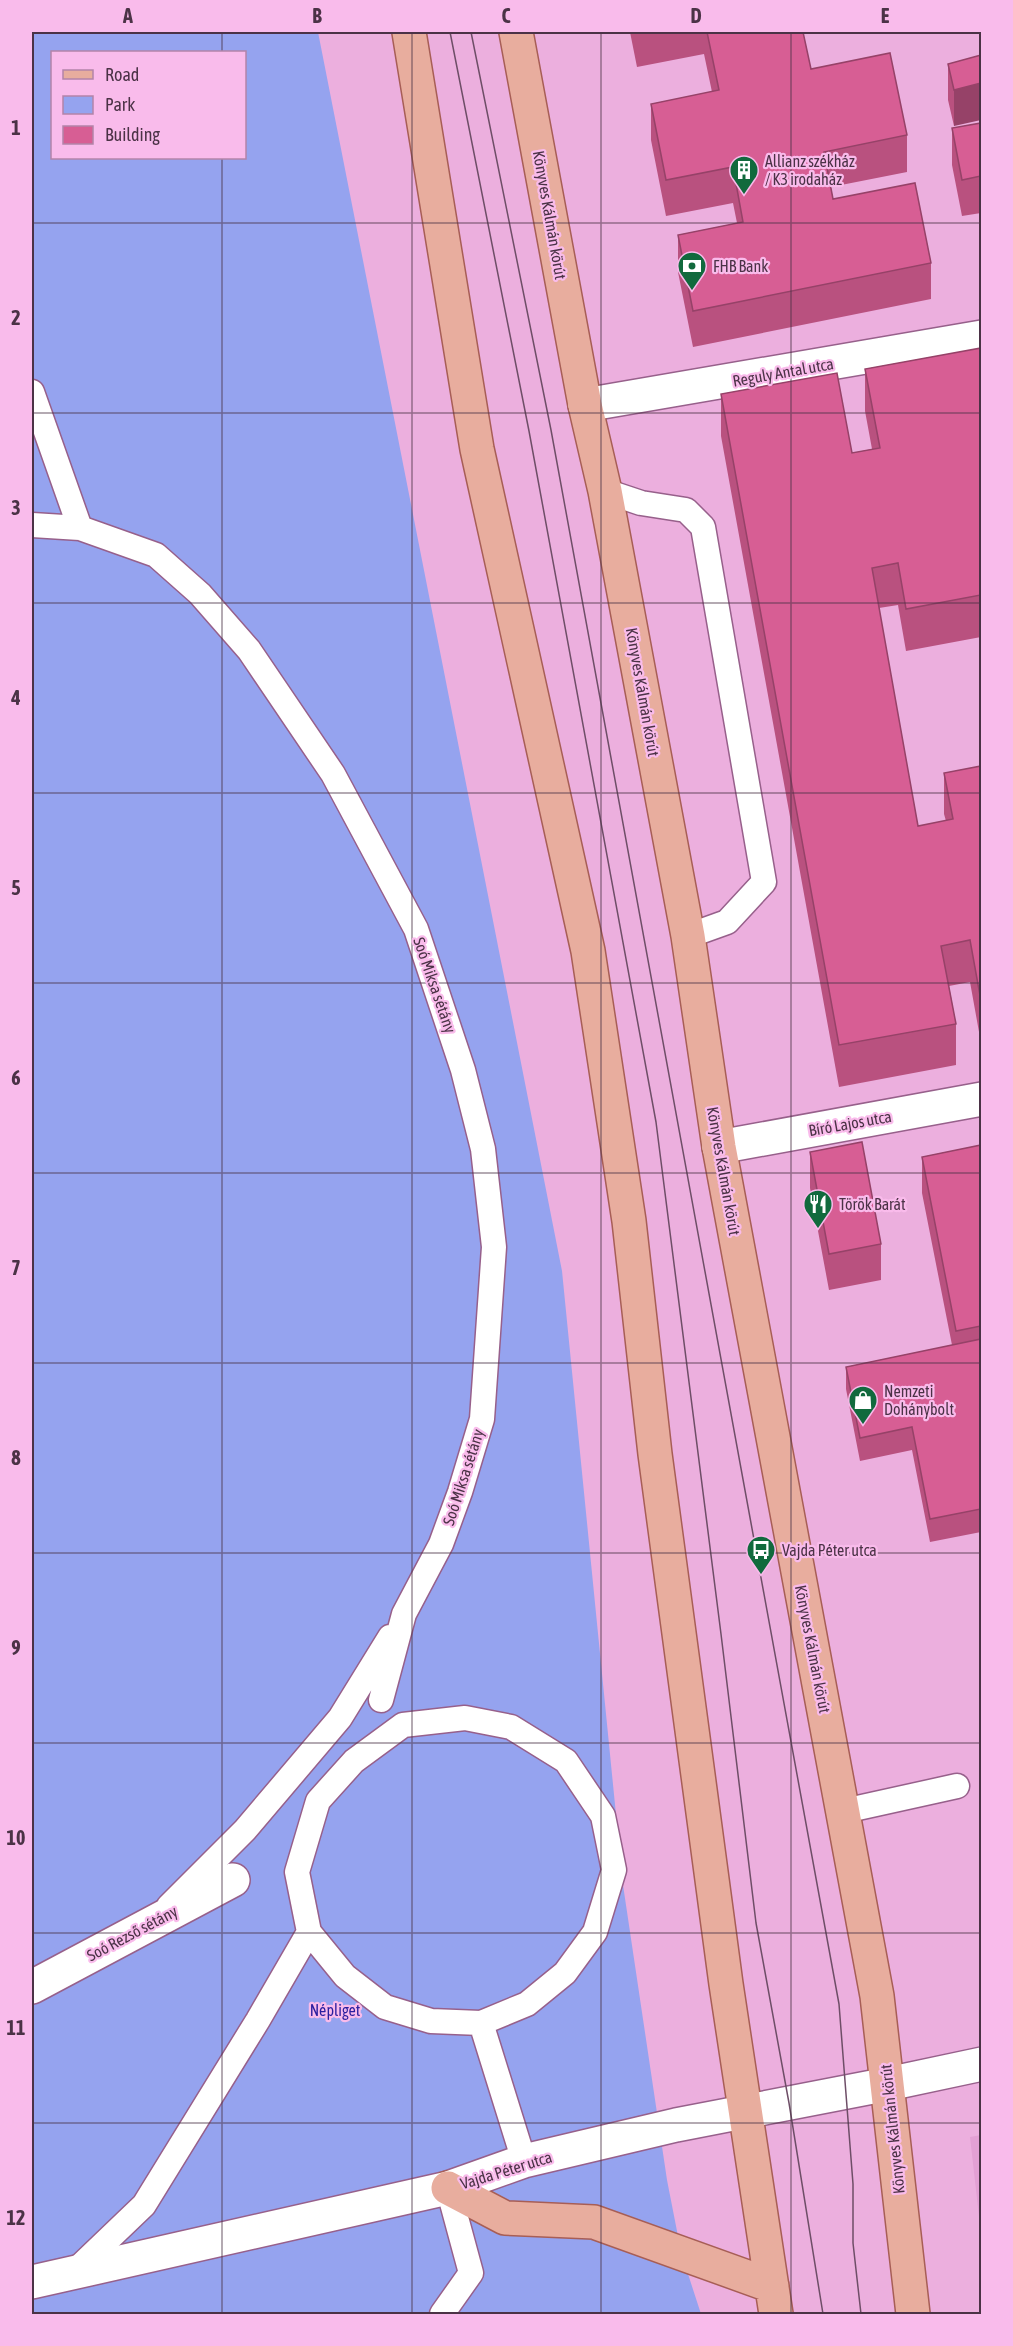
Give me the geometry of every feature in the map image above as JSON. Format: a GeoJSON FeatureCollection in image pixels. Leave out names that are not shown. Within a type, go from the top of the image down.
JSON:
{"type":"FeatureCollection","features":[{"type":"Feature","properties":{"kind":"main road"},"geometry":{"type":"LineString","coordinates":[[409,32],[477,449],[588,951],[629,1221],[662,1511],[726,1984],[774,2300]]}},
{"type":"Feature","properties":{"kind":"main road","name":"Könyves Kálmán körút"},"geometry":{"type":"LineString","coordinates":[[516,32],[585,405],[605,491],[688,936],[719,1147],[877,1996],[913,2314]]}},
{"type":"Feature","properties":{"kind":"main road"},"geometry":{"type":"LineString","coordinates":[[448,2188],[505,2218],[594,2222],[696,2257],[774,2300]]}},
{"type":"Feature","properties":{"kind":"street","name":"Reguly Antal utca"},"geometry":{"type":"LineString","coordinates":[[585,405],[981,337]]}},
{"type":"Feature","properties":{"kind":"street","name":"Bíró Lajos utca"},"geometry":{"type":"LineString","coordinates":[[719,1147],[981,1099]]}},
{"type":"Feature","properties":{"kind":"street","name":"Soó Rezső sétány"},"geometry":{"type":"LineString","coordinates":[[32,1987],[232,1880]]}},
{"type":"Feature","properties":{"kind":"street","name":"Vajda Péter utca"},"geometry":{"type":"LineString","coordinates":[[32,2282],[448,2188],[524,2162],[676,2125],[981,2064]]}},
{"type":"Feature","properties":{"kind":"lane"},"geometry":{"type":"LineString","coordinates":[[32,392],[81,528]]}},
{"type":"Feature","properties":{"kind":"lane"},"geometry":{"type":"LineString","coordinates":[[605,491],[641,503],[686,510],[703,527],[764,882],[727,922],[688,936]]}},
{"type":"Feature","properties":{"kind":"lane","name":"Soó Miksa sétány"},"geometry":{"type":"LineString","coordinates":[[32,525],[81,528],[156,555],[200,594],[249,650],[333,774],[416,929],[463,1070],[483,1149],[494,1247],[482,1419],[441,1544],[404,1614],[381,1700]]}},
{"type":"Feature","properties":{"kind":"lane"},"geometry":{"type":"LineString","coordinates":[[155,1920],[245,1830],[340,1718],[404,1614]]}},
{"type":"Feature","properties":{"kind":"lane"},"geometry":{"type":"LineString","coordinates":[[465,1718],[511,1727],[566,1761],[603,1816],[614,1870],[595,1932],[565,1973],[527,2004],[481,2023],[431,2021],[385,2007],[345,1976],[309,1932],[297,1872],[318,1801],[354,1761],[403,1725],[465,1718]]}},
{"type":"Feature","properties":{"kind":"lane"},"geometry":{"type":"LineString","coordinates":[[844,1811],[957,1786]]}},
{"type":"Feature","properties":{"kind":"lane"},"geometry":{"type":"LineString","coordinates":[[74,2272],[144,2205],[258,2020],[309,1932]]}},
{"type":"Feature","properties":{"kind":"lane"},"geometry":{"type":"LineString","coordinates":[[481,2023],[524,2162]]}},
{"type":"Feature","properties":{"kind":"lane"},"geometry":{"type":"LineString","coordinates":[[441,2314],[471,2273],[448,2188]]}},
{"type":"Feature","properties":{"kind":"shaded area"},"geometry":{"type":"Polygon","coordinates":[[[982,2135],[981,2234],[970,2137],[982,2135]]]}},
{"type":"Feature","properties":{"kind":"green space","name":"Népliget"},"geometry":{"type":"Polygon","coordinates":[[[32,32],[318,32],[562,1271],[623,1885],[667,2180],[685,2272],[688,2274],[701,2314],[32,2314],[32,32]]]}},
{"type":"Feature","properties":{"kind":"building","name":"Allianz székház / K3 irodaház"},"geometry":{"type":"Polygon","coordinates":[[[707,32],[803,32],[811,69],[890,53],[907,135],[824,152],[833,199],[915,183],[931,263],[693,311],[678,235],[743,222],[733,167],[666,180],[651,104],[719,90],[707,32]]]}},
{"type":"Feature","properties":{"kind":"building"},"geometry":{"type":"Polygon","coordinates":[[[981,55],[981,83],[954,90],[948,64],[981,55]]]}},
{"type":"Feature","properties":{"kind":"building"},"geometry":{"type":"Polygon","coordinates":[[[981,123],[981,176],[962,180],[952,128],[981,123]]]}},
{"type":"Feature","properties":{"kind":"building"},"geometry":{"type":"Polygon","coordinates":[[[981,348],[981,595],[906,609],[898,563],[872,568],[918,826],[953,819],[944,773],[981,766],[981,1001],[970,940],[941,946],[956,1024],[839,1045],[721,394],[837,373],[852,453],[880,448],[865,369],[981,348]]]}},
{"type":"Feature","properties":{"kind":"building"},"geometry":{"type":"Polygon","coordinates":[[[862,1142],[881,1244],[829,1254],[810,1152],[862,1142]]]}},
{"type":"Feature","properties":{"kind":"building"},"geometry":{"type":"Polygon","coordinates":[[[981,1145],[981,1326],[956,1331],[922,1157],[981,1145]]]}},
{"type":"Feature","properties":{"kind":"building"},"geometry":{"type":"Polygon","coordinates":[[[981,1339],[981,1509],[930,1519],[912,1427],[860,1438],[846,1367],[981,1339]]]}},
{"type":"Feature","properties":{"kind":"tram line"},"geometry":{"type":"LineString","coordinates":[[450,32],[529,431],[656,1122],[756,1923],[789,2103],[823,2314]]}},
{"type":"Feature","properties":{"kind":"tram line"},"geometry":{"type":"LineString","coordinates":[[471,32],[551,430],[839,2004],[853,2184],[853,2243],[861,2314]]}},
{"type":"Feature","properties":{"kind":"place","name":"Allianz székház / K3 irodaház"},"geometry":{"type":"Point","coordinates":[744,196]}},
{"type":"Feature","properties":{"kind":"place","name":"FHB Bank"},"geometry":{"type":"Point","coordinates":[692,292]}},
{"type":"Feature","properties":{"kind":"place","name":"Török Barát"},"geometry":{"type":"Point","coordinates":[818,1230]}},
{"type":"Feature","properties":{"kind":"place","name":"Nemzeti Dohánybolt"},"geometry":{"type":"Point","coordinates":[863,1426]}},
{"type":"Feature","properties":{"kind":"place","name":"Vajda Péter utca"},"geometry":{"type":"Point","coordinates":[761,1576]}}]}
